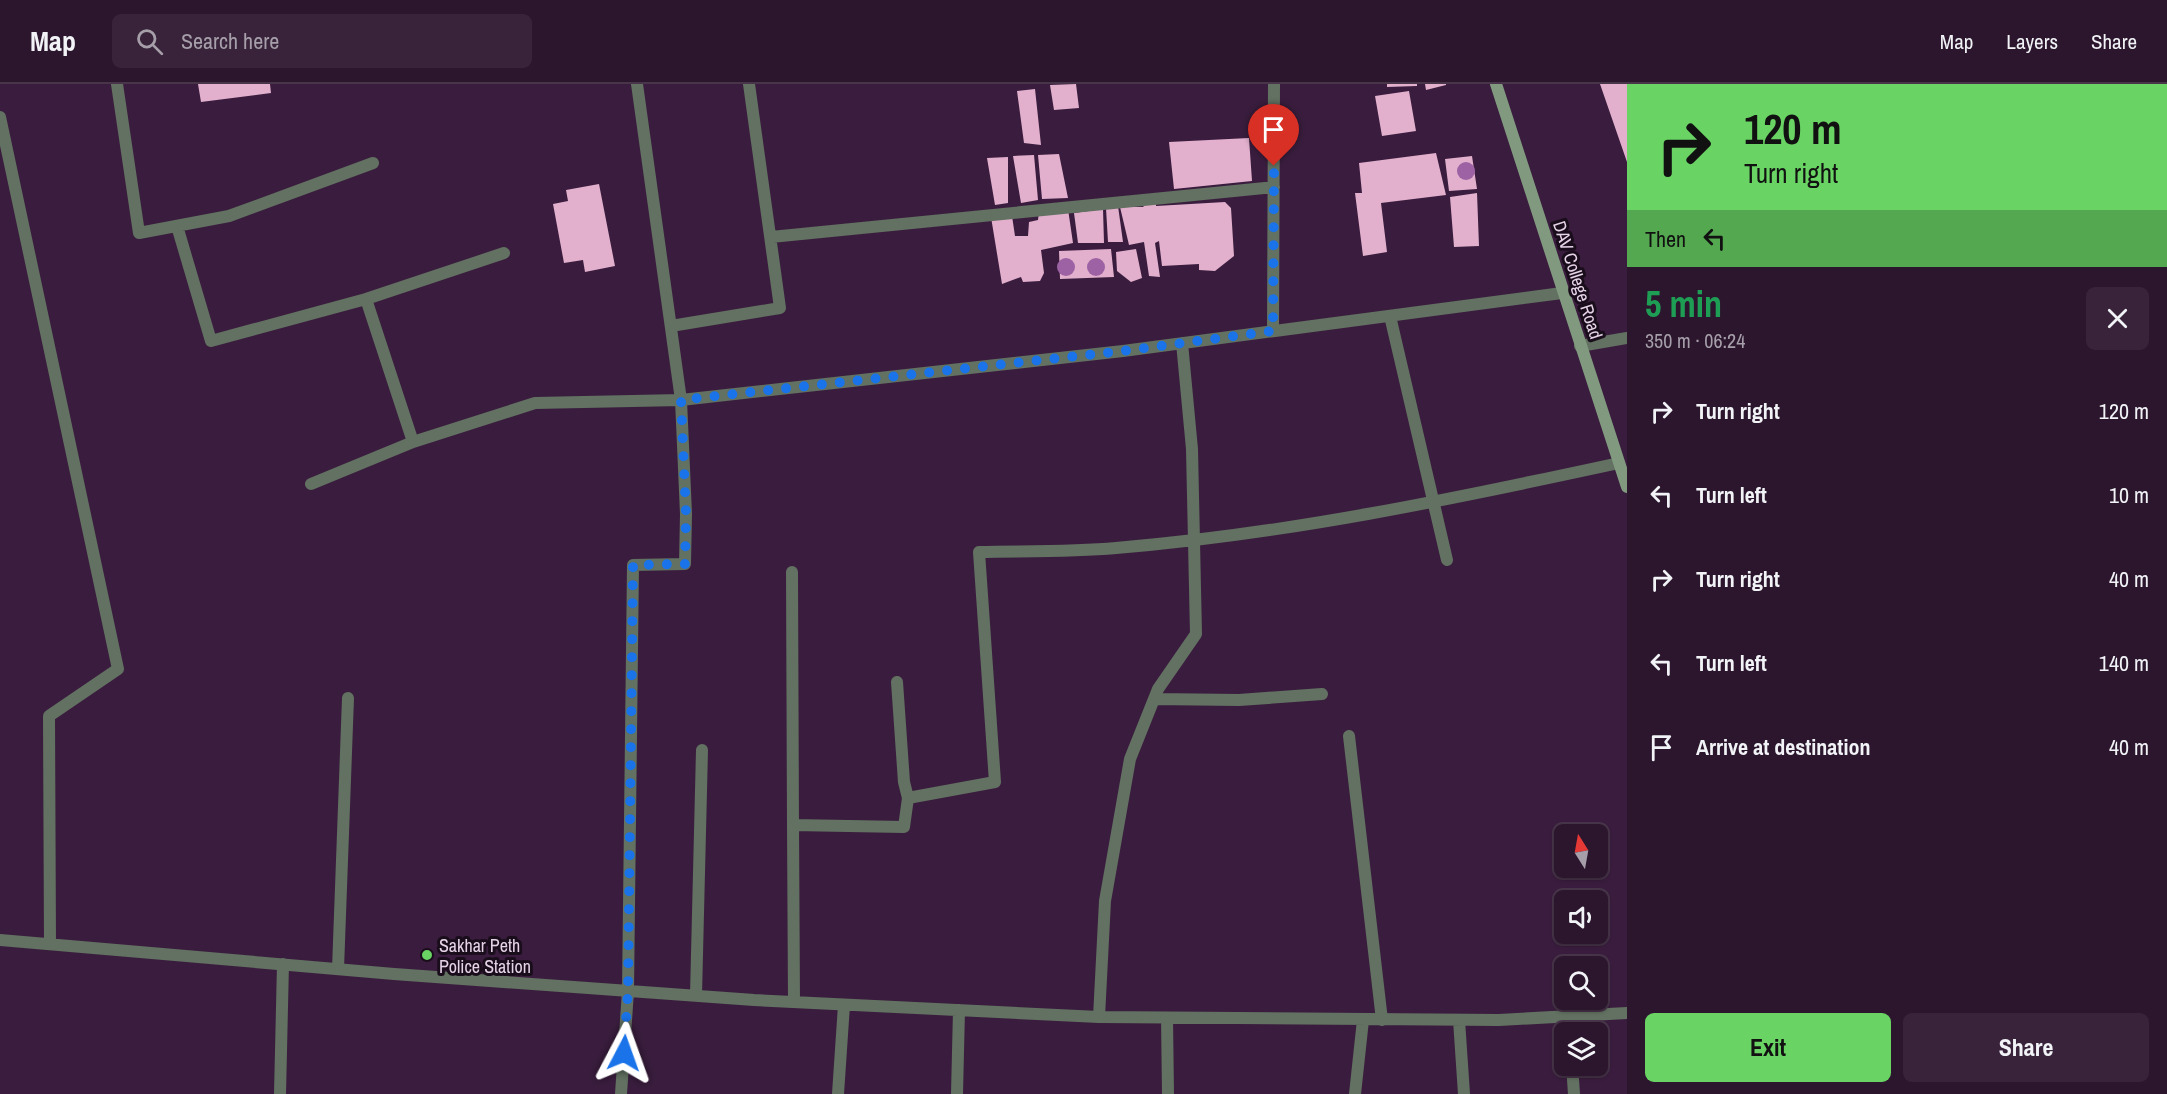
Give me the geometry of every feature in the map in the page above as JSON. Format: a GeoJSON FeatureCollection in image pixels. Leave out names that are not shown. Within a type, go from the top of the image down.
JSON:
{"type":"FeatureCollection","features":[{"type":"Feature","properties":{"kind":"street"},"geometry":{"type":"LineString","coordinates":[[117,84],[139,233],[229,216],[373,163]]}},
{"type":"Feature","properties":{"kind":"street"},"geometry":{"type":"LineString","coordinates":[[621,1094],[628,991],[633,565],[685,564],[686,514],[681,400],[637,84]]}},
{"type":"Feature","properties":{"kind":"street"},"geometry":{"type":"LineString","coordinates":[[671,326],[780,308],[749,84]]}},
{"type":"Feature","properties":{"kind":"street"},"geometry":{"type":"LineString","coordinates":[[1273,331],[1274,84]]}},
{"type":"Feature","properties":{"kind":"street","name":"DAV College Road"},"geometry":{"type":"LineString","coordinates":[[1496,84],[1627,487]]}},
{"type":"Feature","properties":{"kind":"street"},"geometry":{"type":"LineString","coordinates":[[0,117],[118,669],[49,716],[50,944]]}},
{"type":"Feature","properties":{"kind":"street"},"geometry":{"type":"LineString","coordinates":[[771,237],[1274,186]]}},
{"type":"Feature","properties":{"kind":"street"},"geometry":{"type":"LineString","coordinates":[[177,226],[211,341],[366,299],[504,253]]}},
{"type":"Feature","properties":{"kind":"street"},"geometry":{"type":"LineString","coordinates":[[311,484],[413,442],[535,403],[681,400],[1182,343],[1563,293]]}},
{"type":"Feature","properties":{"kind":"street"},"geometry":{"type":"LineString","coordinates":[[366,299],[413,442]]}},
{"type":"Feature","properties":{"kind":"street"},"geometry":{"type":"LineString","coordinates":[[1390,316],[1448,560]]}},
{"type":"Feature","properties":{"kind":"street"},"geometry":{"type":"LineString","coordinates":[[1580,346],[1627,338]]}},
{"type":"Feature","properties":{"kind":"street"},"geometry":{"type":"LineString","coordinates":[[1100,1017],[1105,901],[1130,759],[1158,689],[1196,634],[1192,449],[1182,343]]}},
{"type":"Feature","properties":{"kind":"street"},"geometry":{"type":"LineString","coordinates":[[908,798],[995,782],[979,552],[1114,548],[1251,534],[1434,503],[1619,463]]}},
{"type":"Feature","properties":{"kind":"street"},"geometry":{"type":"LineString","coordinates":[[792,572],[794,1002]]}},
{"type":"Feature","properties":{"kind":"street"},"geometry":{"type":"LineString","coordinates":[[793,825],[904,827],[908,798],[904,782],[897,682]]}},
{"type":"Feature","properties":{"kind":"street"},"geometry":{"type":"LineString","coordinates":[[1154,699],[1239,700],[1322,693]]}},
{"type":"Feature","properties":{"kind":"street"},"geometry":{"type":"LineString","coordinates":[[338,969],[348,698]]}},
{"type":"Feature","properties":{"kind":"street"},"geometry":{"type":"LineString","coordinates":[[1348,736],[1382,1020]]}},
{"type":"Feature","properties":{"kind":"street"},"geometry":{"type":"LineString","coordinates":[[696,995],[702,750]]}},
{"type":"Feature","properties":{"kind":"street"},"geometry":{"type":"LineString","coordinates":[[0,940],[628,991],[844,1005],[1100,1017],[1459,1020],[1627,1013]]}},
{"type":"Feature","properties":{"kind":"street"},"geometry":{"type":"LineString","coordinates":[[280,1094],[283,964]]}},
{"type":"Feature","properties":{"kind":"street"},"geometry":{"type":"LineString","coordinates":[[838,1094],[844,1005]]}},
{"type":"Feature","properties":{"kind":"street"},"geometry":{"type":"LineString","coordinates":[[957,1094],[959,1010]]}},
{"type":"Feature","properties":{"kind":"street"},"geometry":{"type":"LineString","coordinates":[[1569,1016],[1569,1022]]}},
{"type":"Feature","properties":{"kind":"street"},"geometry":{"type":"LineString","coordinates":[[1167,1018],[1168,1094]]}},
{"type":"Feature","properties":{"kind":"street"},"geometry":{"type":"LineString","coordinates":[[1355,1094],[1363,1020]]}},
{"type":"Feature","properties":{"kind":"street"},"geometry":{"type":"LineString","coordinates":[[1459,1020],[1464,1094]]}},
{"type":"Feature","properties":{"kind":"street"},"geometry":{"type":"LineString","coordinates":[[1573,1076],[1574,1094]]}},
{"type":"Feature","properties":{"kind":"building"},"geometry":{"type":"Polygon","coordinates":[[[198,84],[270,84],[271,93],[201,102],[198,84]]]}},
{"type":"Feature","properties":{"kind":"building"},"geometry":{"type":"Polygon","coordinates":[[[1076,84],[1079,108],[1054,110],[1050,85],[1076,84]]]}},
{"type":"Feature","properties":{"kind":"building"},"geometry":{"type":"Polygon","coordinates":[[[1387,84],[1417,84],[1417,86],[1387,87],[1387,84]]]}},
{"type":"Feature","properties":{"kind":"building"},"geometry":{"type":"Polygon","coordinates":[[[1425,84],[1446,84],[1446,85],[1426,90],[1425,84]]]}},
{"type":"Feature","properties":{"kind":"building"},"geometry":{"type":"Polygon","coordinates":[[[1600,84],[1627,84],[1627,162],[1600,84]]]}},
{"type":"Feature","properties":{"kind":"building"},"geometry":{"type":"Polygon","coordinates":[[[1035,89],[1041,145],[1024,143],[1017,91],[1035,89]]]}},
{"type":"Feature","properties":{"kind":"building"},"geometry":{"type":"Polygon","coordinates":[[[1409,91],[1416,131],[1382,136],[1375,96],[1409,91]]]}},
{"type":"Feature","properties":{"kind":"building"},"geometry":{"type":"Polygon","coordinates":[[[1249,138],[1252,181],[1174,189],[1169,142],[1249,138]]]}},
{"type":"Feature","properties":{"kind":"building"},"geometry":{"type":"Polygon","coordinates":[[[1436,153],[1446,195],[1381,203],[1387,252],[1363,256],[1355,193],[1362,193],[1359,163],[1436,153]]]}},
{"type":"Feature","properties":{"kind":"building"},"geometry":{"type":"Polygon","coordinates":[[[1059,154],[1068,198],[1042,199],[1038,155],[1059,154]]]}},
{"type":"Feature","properties":{"kind":"building"},"geometry":{"type":"Polygon","coordinates":[[[1034,155],[1038,200],[1021,203],[1013,156],[1034,155]]]}},
{"type":"Feature","properties":{"kind":"building"},"geometry":{"type":"Polygon","coordinates":[[[1472,156],[1477,189],[1449,191],[1445,159],[1472,156]]]}},
{"type":"Feature","properties":{"kind":"building"},"geometry":{"type":"Polygon","coordinates":[[[1008,157],[1008,203],[995,205],[987,158],[1008,157]]]}},
{"type":"Feature","properties":{"kind":"building"},"geometry":{"type":"Polygon","coordinates":[[[599,184],[615,266],[585,272],[583,260],[564,263],[553,204],[568,201],[566,190],[599,184]]]}},
{"type":"Feature","properties":{"kind":"building"},"geometry":{"type":"Polygon","coordinates":[[[1477,193],[1479,246],[1454,247],[1450,197],[1477,193]]]}},
{"type":"Feature","properties":{"kind":"building"},"geometry":{"type":"Polygon","coordinates":[[[1225,202],[1231,208],[1234,256],[1215,271],[1199,270],[1199,264],[1162,266],[1159,241],[1155,243],[1160,277],[1149,276],[1144,242],[1129,245],[1120,207],[1144,207],[1141,204],[1156,203],[1156,206],[1225,202]]]}},
{"type":"Feature","properties":{"kind":"building"},"geometry":{"type":"Polygon","coordinates":[[[1118,206],[1123,242],[1108,242],[1106,208],[1118,206]]]}},
{"type":"Feature","properties":{"kind":"building"},"geometry":{"type":"Polygon","coordinates":[[[1068,209],[1073,243],[1041,250],[1044,273],[1040,281],[1023,282],[1021,277],[1002,284],[991,217],[1012,216],[1015,236],[1028,236],[1029,222],[1038,220],[1039,212],[1068,209]]]}},
{"type":"Feature","properties":{"kind":"building"},"geometry":{"type":"Polygon","coordinates":[[[1103,209],[1104,243],[1078,243],[1074,213],[1103,209]]]}},
{"type":"Feature","properties":{"kind":"building"},"geometry":{"type":"Polygon","coordinates":[[[1111,249],[1114,277],[1060,279],[1059,251],[1111,249]]]}},
{"type":"Feature","properties":{"kind":"building"},"geometry":{"type":"Polygon","coordinates":[[[1136,249],[1142,278],[1131,282],[1117,271],[1116,252],[1136,249]]]}},
{"type":"Feature","properties":{"kind":"place","name":"Sakhar Peth Police Station"},"geometry":{"type":"Point","coordinates":[427,955]}},
{"type":"Feature","properties":{"kind":"route"},"geometry":{"type":"LineString","coordinates":[[624,1053],[628,991],[633,565],[685,564],[686,514],[681,400],[1123,351],[1273,331],[1274,166]]}}]}
